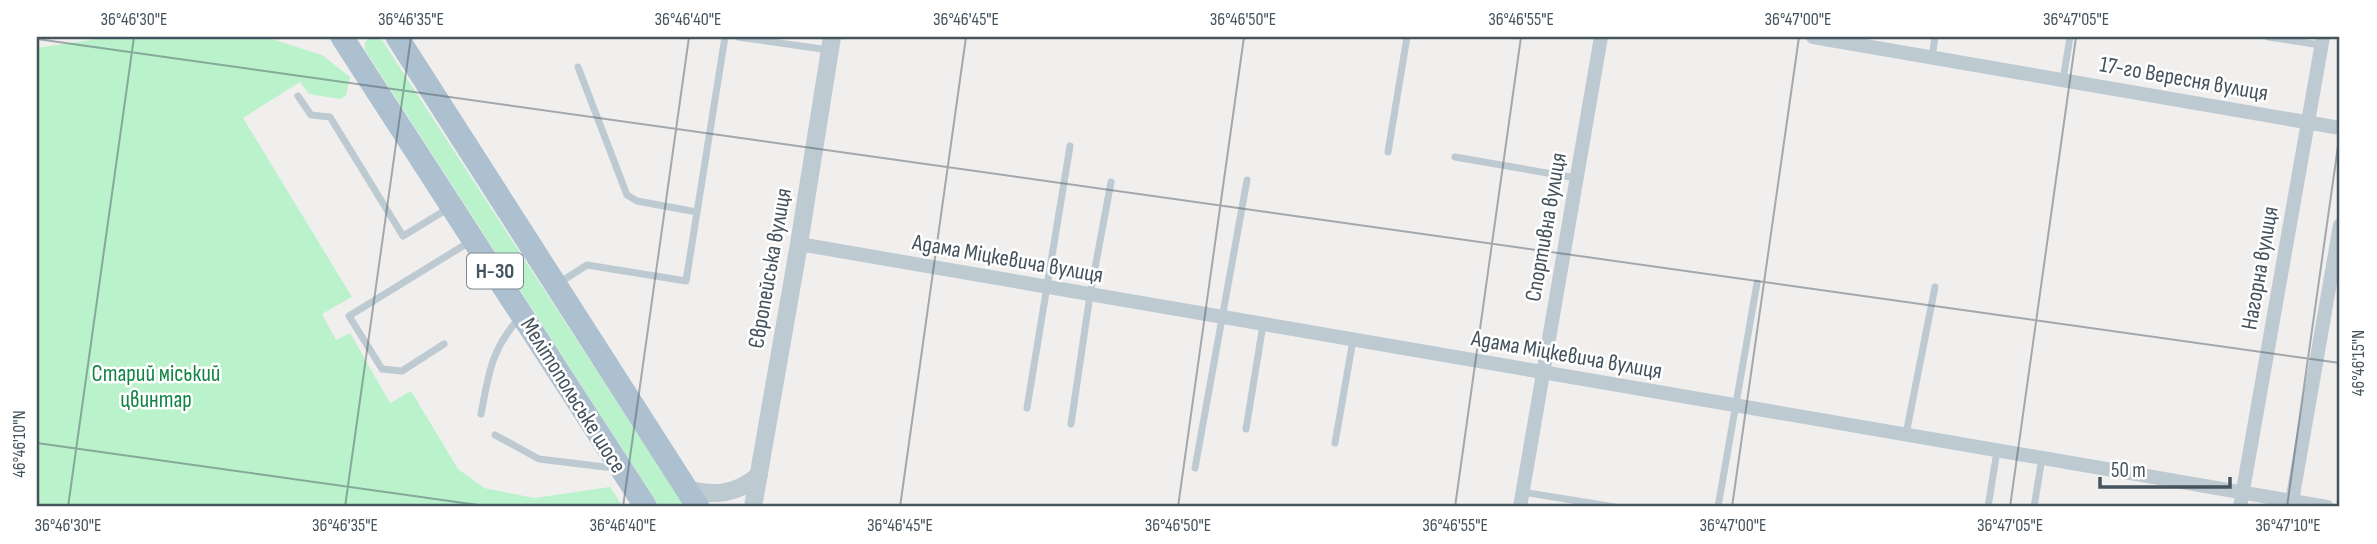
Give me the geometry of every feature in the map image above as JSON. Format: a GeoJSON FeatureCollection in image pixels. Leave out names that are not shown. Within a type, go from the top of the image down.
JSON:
{"type":"FeatureCollection","features":[{"type":"Feature","properties":{"kind":"main road","name":"Мелітопольське шосе"},"geometry":{"type":"LineString","coordinates":[[342,37],[646,507]]}},
{"type":"Feature","properties":{"kind":"main road","name":"Мелітопольське шосе"},"geometry":{"type":"LineString","coordinates":[[397,37],[693,498]]}},
{"type":"Feature","properties":{"kind":"street","name":"Спортивна вулиця"},"geometry":{"type":"LineString","coordinates":[[1520,507],[1601,37]]}},
{"type":"Feature","properties":{"kind":"street","name":"17-го Вересня вулиця"},"geometry":{"type":"LineString","coordinates":[[1813,37],[1888,43],[1932,57],[2340,128]]}},
{"type":"Feature","properties":{"kind":"street","name":"Нагорна вулиця"},"geometry":{"type":"LineString","coordinates":[[2241,500],[2322,41]]}},
{"type":"Feature","properties":{"kind":"street","name":"Європейська вулиця"},"geometry":{"type":"LineString","coordinates":[[753,507],[831,44]]}},
{"type":"Feature","properties":{"kind":"street"},"geometry":{"type":"LineString","coordinates":[[2292,504],[2340,225]]}},
{"type":"Feature","properties":{"kind":"street","name":"Адама Міцкевича вулиця"},"geometry":{"type":"LineString","coordinates":[[799,244],[2042,458],[2241,500],[2326,507]]}},
{"type":"Feature","properties":{"kind":"street"},"geometry":{"type":"LineString","coordinates":[[693,498],[702,494],[729,493],[747,485],[759,475]]}},
{"type":"Feature","properties":{"kind":"lane"},"geometry":{"type":"LineString","coordinates":[[555,285],[587,265],[686,281],[725,37]]}},
{"type":"Feature","properties":{"kind":"lane"},"geometry":{"type":"LineString","coordinates":[[738,37],[831,44]]}},
{"type":"Feature","properties":{"kind":"lane"},"geometry":{"type":"LineString","coordinates":[[1388,152],[1407,37]]}},
{"type":"Feature","properties":{"kind":"lane"},"geometry":{"type":"LineString","coordinates":[[1932,57],[1936,37]]}},
{"type":"Feature","properties":{"kind":"lane"},"geometry":{"type":"LineString","coordinates":[[2063,80],[2070,37]]}},
{"type":"Feature","properties":{"kind":"lane"},"geometry":{"type":"LineString","coordinates":[[2269,37],[2322,41]]}},
{"type":"Feature","properties":{"kind":"lane"},"geometry":{"type":"LineString","coordinates":[[578,67],[627,195],[637,201],[697,212]]}},
{"type":"Feature","properties":{"kind":"lane"},"geometry":{"type":"LineString","coordinates":[[298,96],[311,115],[330,117],[403,236],[453,206]]}},
{"type":"Feature","properties":{"kind":"lane"},"geometry":{"type":"LineString","coordinates":[[1027,408],[1070,146]]}},
{"type":"Feature","properties":{"kind":"lane"},"geometry":{"type":"LineString","coordinates":[[1455,157],[1576,178]]}},
{"type":"Feature","properties":{"kind":"lane"},"geometry":{"type":"LineString","coordinates":[[1195,468],[1220,317],[1247,180]]}},
{"type":"Feature","properties":{"kind":"lane"},"geometry":{"type":"LineString","coordinates":[[1071,424],[1090,295],[1111,182]]}},
{"type":"Feature","properties":{"kind":"lane"},"geometry":{"type":"LineString","coordinates":[[444,344],[402,371],[383,369],[349,316],[474,239]]}},
{"type":"Feature","properties":{"kind":"lane"},"geometry":{"type":"LineString","coordinates":[[1718,507],[1757,283]]}},
{"type":"Feature","properties":{"kind":"lane"},"geometry":{"type":"LineString","coordinates":[[1906,435],[1935,288]]}},
{"type":"Feature","properties":{"kind":"lane"},"geometry":{"type":"LineString","coordinates":[[481,414],[490,363],[504,335],[523,314]]}},
{"type":"Feature","properties":{"kind":"lane"},"geometry":{"type":"LineString","coordinates":[[1246,429],[1263,325]]}},
{"type":"Feature","properties":{"kind":"lane"},"geometry":{"type":"LineString","coordinates":[[1335,443],[1353,340]]}},
{"type":"Feature","properties":{"kind":"lane"},"geometry":{"type":"LineString","coordinates":[[495,435],[539,459],[621,468]]}},
{"type":"Feature","properties":{"kind":"lane"},"geometry":{"type":"LineString","coordinates":[[1988,507],[1997,451]]}},
{"type":"Feature","properties":{"kind":"lane"},"geometry":{"type":"LineString","coordinates":[[2034,507],[2042,458]]}},
{"type":"Feature","properties":{"kind":"lane"},"geometry":{"type":"LineString","coordinates":[[1522,492],[1615,507]]}},
{"type":"Feature","properties":{"kind":"green space","name":"Старий міський цвинтар"},"geometry":{"type":"Polygon","coordinates":[[[110,37],[265,37],[322,55],[350,77],[346,96],[340,99],[309,94],[300,82],[243,118],[352,297],[322,314],[336,340],[350,333],[390,403],[411,391],[458,469],[484,488],[534,498],[610,487],[623,507],[37,507],[37,48],[110,37]]]}},
{"type":"Feature","properties":{"kind":"green space"},"geometry":{"type":"Polygon","coordinates":[[[371,37],[382,40],[685,507],[660,507],[365,50],[365,42],[371,37]]]}}]}
